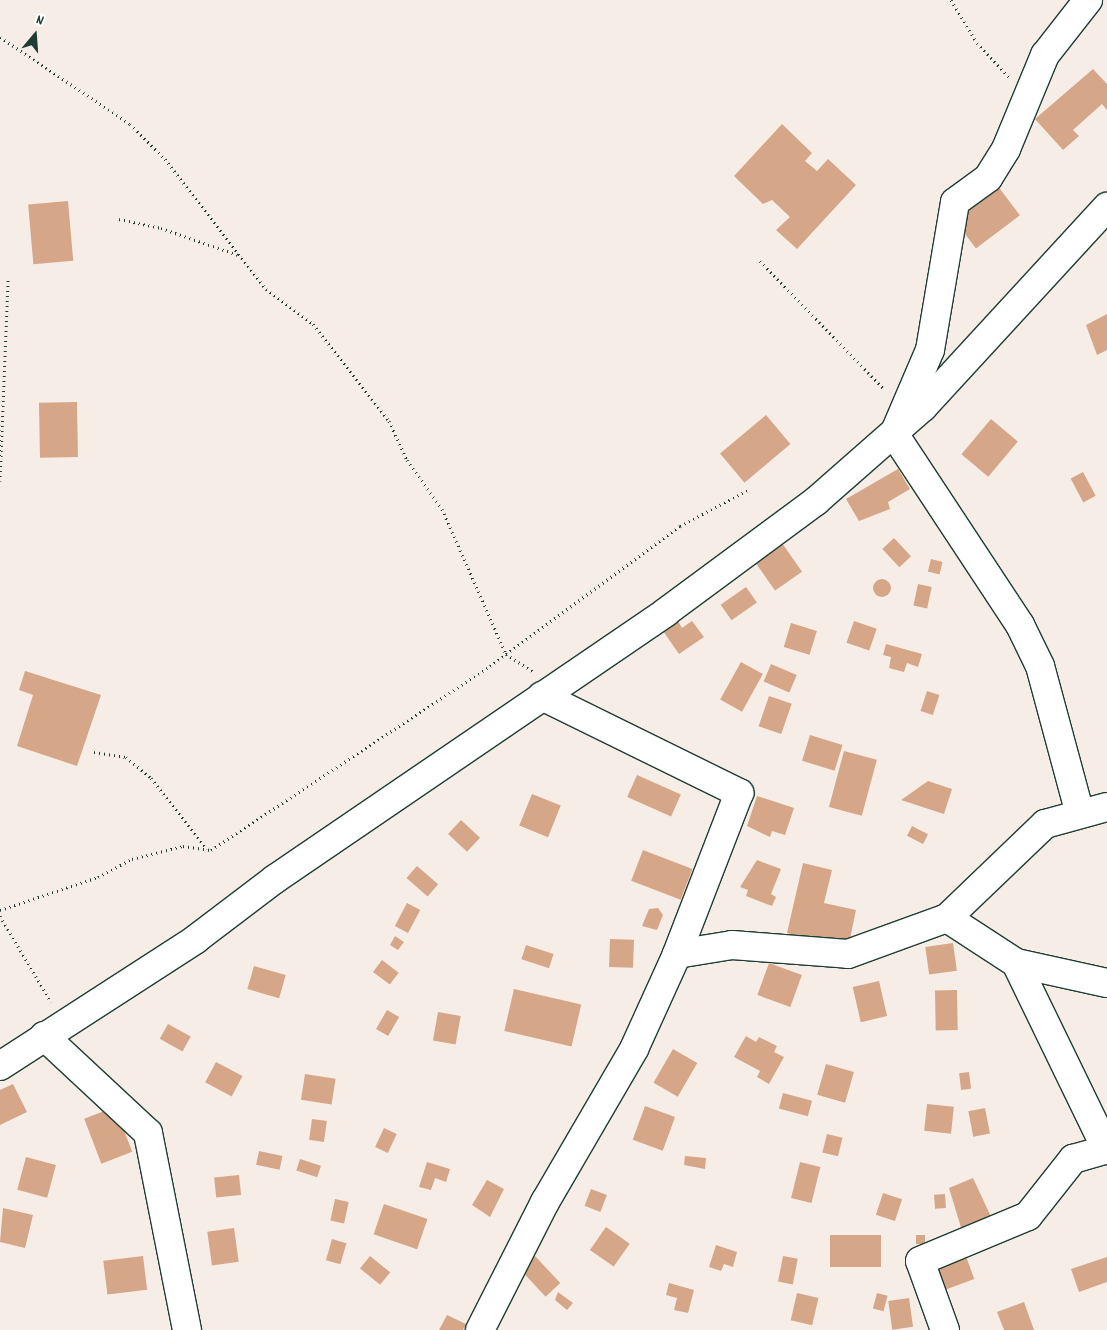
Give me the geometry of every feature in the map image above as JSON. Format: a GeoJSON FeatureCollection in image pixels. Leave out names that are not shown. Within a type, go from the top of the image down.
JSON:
{"type":"FeatureCollection","features":[{"type":"Feature","properties":{"kind":"street"},"geometry":{"type":"LineString","coordinates":[[894,434],[903,408],[930,350],[955,202],[988,178],[1006,149],[1045,55],[1088,0]]}},
{"type":"Feature","properties":{"kind":"street"},"geometry":{"type":"LineString","coordinates":[[0,1066],[53,1029],[196,939],[275,879],[542,696],[816,501],[894,434],[1107,207]]}},
{"type":"Feature","properties":{"kind":"street"},"geometry":{"type":"LineString","coordinates":[[894,434],[1020,625],[1040,666],[1080,814]]}},
{"type":"Feature","properties":{"kind":"street"},"geometry":{"type":"LineString","coordinates":[[480,1330],[545,1202],[634,1049],[677,954],[739,793],[542,696]]}},
{"type":"Feature","properties":{"kind":"street"},"geometry":{"type":"LineString","coordinates":[[677,954],[732,944],[848,954],[947,918],[1045,824],[1107,807]]}},
{"type":"Feature","properties":{"kind":"street"},"geometry":{"type":"LineString","coordinates":[[947,918],[1016,963],[1107,983]]}},
{"type":"Feature","properties":{"kind":"street"},"geometry":{"type":"LineString","coordinates":[[945,1330],[920,1262],[1028,1216],[1073,1159],[1107,1150],[1016,963]]}},
{"type":"Feature","properties":{"kind":"street"},"geometry":{"type":"LineString","coordinates":[[53,1029],[148,1133],[187,1330]]}},
{"type":"Feature","properties":{"kind":"path"},"geometry":{"type":"LineString","coordinates":[[951,0],[977,44],[993,56],[1012,84]]}},
{"type":"Feature","properties":{"kind":"path"},"geometry":{"type":"LineString","coordinates":[[0,37],[130,124],[165,159],[266,289],[313,324],[389,421],[407,460],[442,509],[506,654],[531,668],[539,679],[542,696]]}},
{"type":"Feature","properties":{"kind":"path"},"geometry":{"type":"LineString","coordinates":[[119,219],[161,228],[242,256]]}},
{"type":"Feature","properties":{"kind":"path"},"geometry":{"type":"LineString","coordinates":[[760,261],[903,408]]}},
{"type":"Feature","properties":{"kind":"path"},"geometry":{"type":"LineString","coordinates":[[0,481],[8,280]]}},
{"type":"Feature","properties":{"kind":"path"},"geometry":{"type":"LineString","coordinates":[[0,910],[98,877],[132,859],[183,846],[207,849],[506,654],[680,526],[750,489]]}},
{"type":"Feature","properties":{"kind":"path"},"geometry":{"type":"LineString","coordinates":[[94,752],[126,757],[150,778],[207,849]]}},
{"type":"Feature","properties":{"kind":"path"},"geometry":{"type":"LineString","coordinates":[[0,916],[53,1029]]}},
{"type":"Feature","properties":{"kind":"building"},"geometry":{"type":"Polygon","coordinates":[[[1093,69],[1107,84],[1107,110],[1102,104],[1073,130],[1079,136],[1063,150],[1035,119],[1093,69]]]}},
{"type":"Feature","properties":{"kind":"building"},"geometry":{"type":"Polygon","coordinates":[[[782,124],[812,153],[805,161],[817,171],[828,159],[856,185],[797,249],[776,230],[790,217],[772,200],[763,204],[734,176],[782,124]]]}},
{"type":"Feature","properties":{"kind":"building"},"geometry":{"type":"Polygon","coordinates":[[[997,185],[1020,215],[976,248],[953,218],[997,185]]]}},
{"type":"Feature","properties":{"kind":"building"},"geometry":{"type":"Polygon","coordinates":[[[68,201],[73,261],[33,264],[28,204],[68,201]]]}},
{"type":"Feature","properties":{"kind":"building"},"geometry":{"type":"Polygon","coordinates":[[[1107,314],[1107,350],[1097,355],[1086,325],[1107,314]]]}},
{"type":"Feature","properties":{"kind":"building"},"geometry":{"type":"Polygon","coordinates":[[[77,402],[78,457],[40,458],[39,403],[77,402]]]}},
{"type":"Feature","properties":{"kind":"building"},"geometry":{"type":"Polygon","coordinates":[[[766,415],[790,444],[744,483],[720,454],[766,415]]]}},
{"type":"Feature","properties":{"kind":"building"},"geometry":{"type":"Polygon","coordinates":[[[991,419],[1018,441],[988,477],[961,454],[991,419]]]}},
{"type":"Feature","properties":{"kind":"building"},"geometry":{"type":"Polygon","coordinates":[[[898,469],[910,489],[888,502],[890,509],[859,521],[846,499],[898,469]]]}},
{"type":"Feature","properties":{"kind":"building"},"geometry":{"type":"Polygon","coordinates":[[[1083,472],[1096,496],[1083,502],[1071,479],[1083,472]]]}},
{"type":"Feature","properties":{"kind":"building"},"geometry":{"type":"Polygon","coordinates":[[[894,538],[911,556],[899,567],[882,549],[894,538]]]}},
{"type":"Feature","properties":{"kind":"building"},"geometry":{"type":"Polygon","coordinates":[[[782,543],[802,572],[775,591],[755,562],[782,543]]]}},
{"type":"Feature","properties":{"kind":"building"},"geometry":{"type":"Polygon","coordinates":[[[931,559],[943,562],[939,575],[928,572],[931,559]]]}},
{"type":"Feature","properties":{"kind":"building"},"geometry":{"type":"Polygon","coordinates":[[[882,579],[888,582],[891,588],[888,594],[882,597],[876,594],[873,588],[876,582],[882,579]]]}},
{"type":"Feature","properties":{"kind":"building"},"geometry":{"type":"Polygon","coordinates":[[[918,584],[932,587],[927,608],[913,606],[918,584]]]}},
{"type":"Feature","properties":{"kind":"building"},"geometry":{"type":"Polygon","coordinates":[[[746,587],[757,603],[732,620],[721,605],[746,587]]]}},
{"type":"Feature","properties":{"kind":"building"},"geometry":{"type":"Polygon","coordinates":[[[678,621],[682,628],[692,621],[704,637],[679,654],[663,631],[678,621]]]}},
{"type":"Feature","properties":{"kind":"building"},"geometry":{"type":"Polygon","coordinates":[[[854,621],[877,629],[869,651],[847,643],[854,621]]]}},
{"type":"Feature","properties":{"kind":"building"},"geometry":{"type":"Polygon","coordinates":[[[791,623],[817,631],[810,655],[784,647],[791,623]]]}},
{"type":"Feature","properties":{"kind":"building"},"geometry":{"type":"Polygon","coordinates":[[[886,644],[922,654],[918,667],[907,663],[904,672],[889,668],[891,657],[883,655],[886,644]]]}},
{"type":"Feature","properties":{"kind":"building"},"geometry":{"type":"Polygon","coordinates":[[[741,662],[763,674],[742,712],[720,700],[741,662]]]}},
{"type":"Feature","properties":{"kind":"building"},"geometry":{"type":"Polygon","coordinates":[[[771,664],[797,675],[789,692],[764,681],[771,664]]]}},
{"type":"Feature","properties":{"kind":"building"},"geometry":{"type":"Polygon","coordinates":[[[25,671],[101,695],[77,766],[17,746],[33,695],[19,690],[25,671]]]}},
{"type":"Feature","properties":{"kind":"building"},"geometry":{"type":"Polygon","coordinates":[[[927,691],[939,695],[933,715],[921,711],[927,691]]]}},
{"type":"Feature","properties":{"kind":"building"},"geometry":{"type":"Polygon","coordinates":[[[769,696],[792,704],[781,734],[759,726],[769,696]]]}},
{"type":"Feature","properties":{"kind":"building"},"geometry":{"type":"Polygon","coordinates":[[[810,735],[843,745],[835,771],[802,761],[810,735]]]}},
{"type":"Feature","properties":{"kind":"building"},"geometry":{"type":"Polygon","coordinates":[[[844,751],[877,760],[862,816],[829,807],[844,751]]]}},
{"type":"Feature","properties":{"kind":"building"},"geometry":{"type":"Polygon","coordinates":[[[637,775],[681,795],[671,816],[627,797],[637,775]]]}},
{"type":"Feature","properties":{"kind":"building"},"geometry":{"type":"Polygon","coordinates":[[[928,781],[952,789],[944,814],[901,800],[928,781]]]}},
{"type":"Feature","properties":{"kind":"building"},"geometry":{"type":"Polygon","coordinates":[[[532,794],[561,806],[548,837],[519,826],[532,794]]]}},
{"type":"Feature","properties":{"kind":"building"},"geometry":{"type":"Polygon","coordinates":[[[757,796],[794,808],[785,835],[772,831],[770,837],[747,826],[757,796]]]}},
{"type":"Feature","properties":{"kind":"building"},"geometry":{"type":"Polygon","coordinates":[[[461,820],[480,838],[467,852],[448,834],[461,820]]]}},
{"type":"Feature","properties":{"kind":"building"},"geometry":{"type":"Polygon","coordinates":[[[912,826],[928,834],[923,844],[907,836],[912,826]]]}},
{"type":"Feature","properties":{"kind":"building"},"geometry":{"type":"Polygon","coordinates":[[[643,850],[692,869],[681,900],[631,881],[643,850]]]}},
{"type":"Feature","properties":{"kind":"building"},"geometry":{"type":"Polygon","coordinates":[[[757,860],[781,869],[771,894],[776,897],[772,906],[746,896],[748,890],[740,887],[757,860]]]}},
{"type":"Feature","properties":{"kind":"building"},"geometry":{"type":"Polygon","coordinates":[[[803,863],[832,870],[824,903],[856,910],[848,948],[787,933],[803,863]]]}},
{"type":"Feature","properties":{"kind":"building"},"geometry":{"type":"Polygon","coordinates":[[[417,866],[438,884],[428,896],[407,878],[417,866]]]}},
{"type":"Feature","properties":{"kind":"building"},"geometry":{"type":"Polygon","coordinates":[[[407,903],[420,910],[408,933],[395,926],[407,903]]]}},
{"type":"Feature","properties":{"kind":"building"},"geometry":{"type":"Polygon","coordinates":[[[658,908],[663,915],[657,930],[642,926],[649,909],[658,908]]]}},
{"type":"Feature","properties":{"kind":"building"},"geometry":{"type":"Polygon","coordinates":[[[395,936],[404,942],[398,950],[390,945],[395,936]]]}},
{"type":"Feature","properties":{"kind":"building"},"geometry":{"type":"Polygon","coordinates":[[[610,939],[634,940],[633,968],[609,967],[610,939]]]}},
{"type":"Feature","properties":{"kind":"building"},"geometry":{"type":"Polygon","coordinates":[[[953,943],[957,971],[929,975],[925,947],[953,943]]]}},
{"type":"Feature","properties":{"kind":"building"},"geometry":{"type":"Polygon","coordinates":[[[526,945],[554,954],[549,968],[521,959],[526,945]]]}},
{"type":"Feature","properties":{"kind":"building"},"geometry":{"type":"Polygon","coordinates":[[[382,960],[399,973],[390,985],[373,972],[382,960]]]}},
{"type":"Feature","properties":{"kind":"building"},"geometry":{"type":"Polygon","coordinates":[[[769,963],[802,975],[790,1007],[757,995],[769,963]]]}},
{"type":"Feature","properties":{"kind":"building"},"geometry":{"type":"Polygon","coordinates":[[[254,966],[286,975],[279,998],[247,989],[254,966]]]}},
{"type":"Feature","properties":{"kind":"building"},"geometry":{"type":"Polygon","coordinates":[[[879,981],[887,1016],[861,1022],[853,987],[879,981]]]}},
{"type":"Feature","properties":{"kind":"building"},"geometry":{"type":"Polygon","coordinates":[[[514,989],[581,1005],[572,1046],[504,1031],[514,989]]]}},
{"type":"Feature","properties":{"kind":"building"},"geometry":{"type":"Polygon","coordinates":[[[935,990],[957,990],[958,1030],[936,1030],[935,990]]]}},
{"type":"Feature","properties":{"kind":"building"},"geometry":{"type":"Polygon","coordinates":[[[387,1010],[399,1017],[388,1036],[376,1029],[387,1010]]]}},
{"type":"Feature","properties":{"kind":"building"},"geometry":{"type":"Polygon","coordinates":[[[438,1012],[461,1016],[456,1045],[433,1041],[438,1012]]]}},
{"type":"Feature","properties":{"kind":"building"},"geometry":{"type":"Polygon","coordinates":[[[168,1024],[191,1037],[182,1051],[160,1039],[168,1024]]]}},
{"type":"Feature","properties":{"kind":"building"},"geometry":{"type":"Polygon","coordinates":[[[746,1036],[756,1042],[759,1037],[777,1046],[774,1052],[784,1057],[769,1084],[757,1077],[760,1071],[734,1057],[746,1036]]]}},
{"type":"Feature","properties":{"kind":"building"},"geometry":{"type":"Polygon","coordinates":[[[673,1049],[697,1063],[678,1097],[654,1083],[673,1049]]]}},
{"type":"Feature","properties":{"kind":"building"},"geometry":{"type":"Polygon","coordinates":[[[216,1062],[242,1076],[232,1096],[205,1082],[216,1062]]]}},
{"type":"Feature","properties":{"kind":"building"},"geometry":{"type":"Polygon","coordinates":[[[826,1064],[854,1072],[845,1103],[817,1095],[826,1064]]]}},
{"type":"Feature","properties":{"kind":"building"},"geometry":{"type":"Polygon","coordinates":[[[969,1072],[971,1089],[961,1090],[959,1073],[969,1072]]]}},
{"type":"Feature","properties":{"kind":"building"},"geometry":{"type":"Polygon","coordinates":[[[305,1074],[336,1079],[332,1105],[301,1100],[305,1074]]]}},
{"type":"Feature","properties":{"kind":"building"},"geometry":{"type":"Polygon","coordinates":[[[13,1084],[27,1112],[0,1125],[0,1090],[13,1084]]]}},
{"type":"Feature","properties":{"kind":"building"},"geometry":{"type":"Polygon","coordinates":[[[783,1093],[812,1101],[808,1116],[779,1108],[783,1093]]]}},
{"type":"Feature","properties":{"kind":"building"},"geometry":{"type":"Polygon","coordinates":[[[927,1104],[954,1107],[951,1134],[924,1131],[927,1104]]]}},
{"type":"Feature","properties":{"kind":"building"},"geometry":{"type":"Polygon","coordinates":[[[645,1106],[675,1117],[663,1151],[633,1140],[645,1106]]]}},
{"type":"Feature","properties":{"kind":"building"},"geometry":{"type":"Polygon","coordinates":[[[115,1107],[132,1152],[101,1164],[84,1119],[115,1107]]]}},
{"type":"Feature","properties":{"kind":"building"},"geometry":{"type":"Polygon","coordinates":[[[985,1108],[990,1134],[973,1137],[968,1111],[985,1108]]]}},
{"type":"Feature","properties":{"kind":"building"},"geometry":{"type":"Polygon","coordinates":[[[312,1119],[327,1121],[324,1142],[309,1140],[312,1119]]]}},
{"type":"Feature","properties":{"kind":"building"},"geometry":{"type":"Polygon","coordinates":[[[384,1128],[397,1134],[388,1153],[375,1147],[384,1128]]]}},
{"type":"Feature","properties":{"kind":"building"},"geometry":{"type":"Polygon","coordinates":[[[827,1134],[843,1138],[838,1156],[822,1152],[827,1134]]]}},
{"type":"Feature","properties":{"kind":"building"},"geometry":{"type":"Polygon","coordinates":[[[259,1151],[282,1156],[280,1170],[256,1165],[259,1151]]]}},
{"type":"Feature","properties":{"kind":"building"},"geometry":{"type":"Polygon","coordinates":[[[685,1156],[706,1158],[705,1169],[684,1165],[685,1156]]]}},
{"type":"Feature","properties":{"kind":"building"},"geometry":{"type":"Polygon","coordinates":[[[26,1157],[56,1165],[47,1198],[17,1190],[26,1157]]]}},
{"type":"Feature","properties":{"kind":"building"},"geometry":{"type":"Polygon","coordinates":[[[300,1159],[321,1166],[317,1177],[296,1170],[300,1159]]]}},
{"type":"Feature","properties":{"kind":"building"},"geometry":{"type":"Polygon","coordinates":[[[427,1162],[450,1169],[446,1182],[435,1178],[431,1190],[419,1187],[427,1162]]]}},
{"type":"Feature","properties":{"kind":"building"},"geometry":{"type":"Polygon","coordinates":[[[800,1162],[820,1167],[811,1203],[791,1198],[800,1162]]]}},
{"type":"Feature","properties":{"kind":"building"},"geometry":{"type":"Polygon","coordinates":[[[239,1175],[241,1195],[216,1198],[214,1178],[239,1175]]]}},
{"type":"Feature","properties":{"kind":"building"},"geometry":{"type":"Polygon","coordinates":[[[973,1178],[993,1221],[963,1234],[949,1188],[973,1178]]]}},
{"type":"Feature","properties":{"kind":"building"},"geometry":{"type":"Polygon","coordinates":[[[487,1180],[504,1189],[490,1217],[472,1205],[487,1180]]]}},
{"type":"Feature","properties":{"kind":"building"},"geometry":{"type":"Polygon","coordinates":[[[591,1189],[607,1195],[600,1212],[585,1206],[591,1189]]]}},
{"type":"Feature","properties":{"kind":"building"},"geometry":{"type":"Polygon","coordinates":[[[883,1193],[902,1199],[895,1221],[876,1215],[883,1193]]]}},
{"type":"Feature","properties":{"kind":"building"},"geometry":{"type":"Polygon","coordinates":[[[945,1194],[946,1208],[935,1209],[934,1195],[945,1194]]]}},
{"type":"Feature","properties":{"kind":"building"},"geometry":{"type":"Polygon","coordinates":[[[335,1199],[349,1202],[344,1223],[330,1221],[335,1199]]]}},
{"type":"Feature","properties":{"kind":"building"},"geometry":{"type":"Polygon","coordinates":[[[384,1204],[427,1219],[417,1249],[374,1234],[384,1204]]]}},
{"type":"Feature","properties":{"kind":"building"},"geometry":{"type":"Polygon","coordinates":[[[3,1208],[33,1215],[25,1248],[0,1242],[3,1208]]]}},
{"type":"Feature","properties":{"kind":"building"},"geometry":{"type":"Polygon","coordinates":[[[606,1227],[630,1244],[614,1267],[590,1250],[606,1227]]]}},
{"type":"Feature","properties":{"kind":"building"},"geometry":{"type":"Polygon","coordinates":[[[234,1228],[239,1262],[212,1265],[207,1232],[234,1228]]]}},
{"type":"Feature","properties":{"kind":"building"},"geometry":{"type":"Polygon","coordinates":[[[830,1235],[881,1235],[881,1267],[830,1267],[830,1235]]]}},
{"type":"Feature","properties":{"kind":"building"},"geometry":{"type":"Polygon","coordinates":[[[916,1235],[925,1235],[925,1244],[916,1244],[916,1235]]]}},
{"type":"Feature","properties":{"kind":"building"},"geometry":{"type":"Polygon","coordinates":[[[332,1239],[346,1243],[340,1264],[326,1260],[332,1239]]]}},
{"type":"Feature","properties":{"kind":"building"},"geometry":{"type":"Polygon","coordinates":[[[716,1245],[737,1252],[733,1267],[724,1264],[721,1271],[709,1267],[716,1245]]]}},
{"type":"Feature","properties":{"kind":"building"},"geometry":{"type":"Polygon","coordinates":[[[963,1248],[974,1279],[942,1291],[931,1260],[963,1248]]]}},
{"type":"Feature","properties":{"kind":"building"},"geometry":{"type":"Polygon","coordinates":[[[143,1256],[147,1290],[107,1295],[103,1261],[143,1256]]]}},
{"type":"Feature","properties":{"kind":"building"},"geometry":{"type":"Polygon","coordinates":[[[370,1256],[390,1272],[380,1285],[360,1268],[370,1256]]]}},
{"type":"Feature","properties":{"kind":"building"},"geometry":{"type":"Polygon","coordinates":[[[535,1256],[560,1283],[546,1297],[520,1270],[535,1256]]]}},
{"type":"Feature","properties":{"kind":"building"},"geometry":{"type":"Polygon","coordinates":[[[783,1256],[798,1259],[793,1284],[778,1282],[783,1256]]]}},
{"type":"Feature","properties":{"kind":"building"},"geometry":{"type":"Polygon","coordinates":[[[1107,1257],[1107,1282],[1079,1292],[1071,1269],[1107,1257]]]}},
{"type":"Feature","properties":{"kind":"building"},"geometry":{"type":"Polygon","coordinates":[[[669,1283],[694,1290],[688,1313],[674,1310],[677,1298],[666,1295],[669,1283]]]}},
{"type":"Feature","properties":{"kind":"building"},"geometry":{"type":"Polygon","coordinates":[[[558,1292],[573,1303],[567,1310],[555,1300],[558,1292]]]}},
{"type":"Feature","properties":{"kind":"building"},"geometry":{"type":"Polygon","coordinates":[[[797,1293],[818,1298],[812,1325],[791,1320],[797,1293]]]}},
{"type":"Feature","properties":{"kind":"building"},"geometry":{"type":"Polygon","coordinates":[[[877,1293],[888,1296],[883,1311],[873,1308],[877,1293]]]}},
{"type":"Feature","properties":{"kind":"building"},"geometry":{"type":"Polygon","coordinates":[[[909,1298],[913,1327],[892,1330],[888,1301],[909,1298]]]}},
{"type":"Feature","properties":{"kind":"building"},"geometry":{"type":"Polygon","coordinates":[[[1024,1302],[1034,1330],[1004,1330],[997,1312],[1024,1302]]]}},
{"type":"Feature","properties":{"kind":"building"},"geometry":{"type":"Polygon","coordinates":[[[447,1315],[466,1324],[463,1330],[439,1330],[447,1315]]]}}]}
